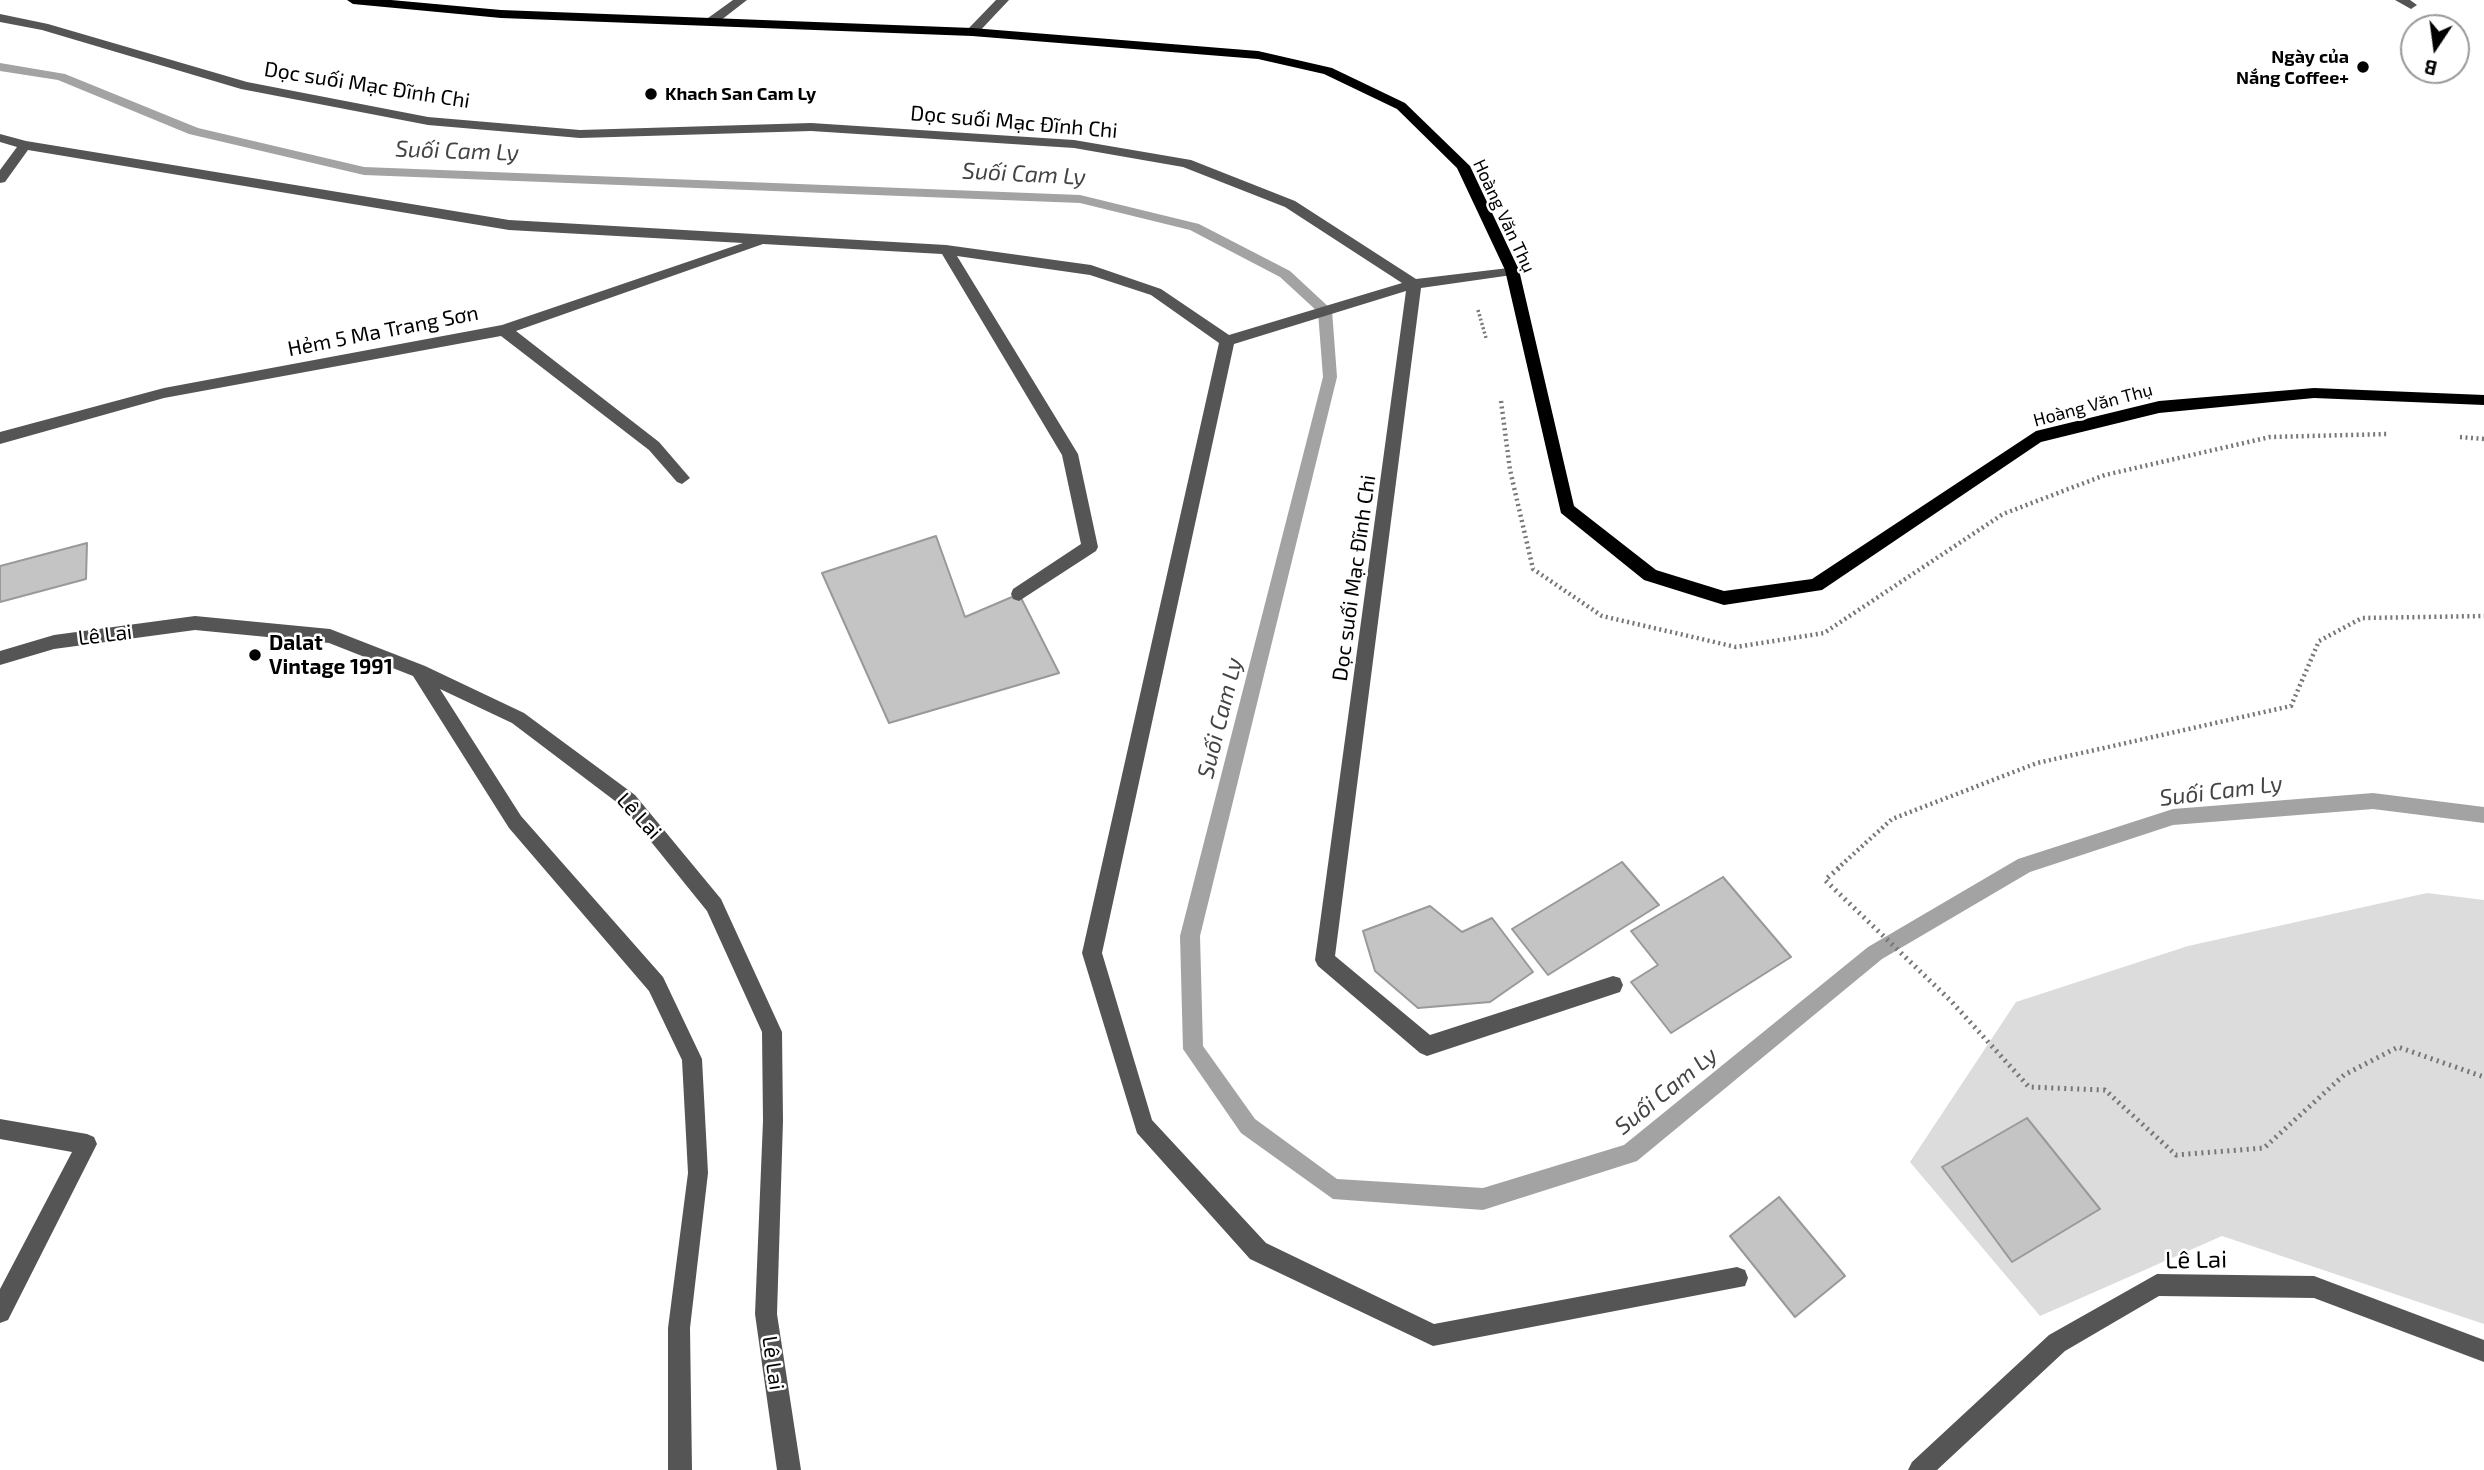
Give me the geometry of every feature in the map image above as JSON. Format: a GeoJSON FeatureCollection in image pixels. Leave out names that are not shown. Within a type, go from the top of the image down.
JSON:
{"type":"FeatureCollection","features":[{"type":"Feature","properties":{"kind":"main road","name":"Hoàng Văn Thụ"},"geometry":{"type":"LineString","coordinates":[[353,0],[501,14],[972,33],[1258,55],[1328,71],[1401,106],[1463,166],[1512,270],[1567,509],[1650,575],[1724,598],[1816,584],[2036,438],[2159,407],[2301,394],[2484,400]]}},
{"type":"Feature","properties":{"kind":"street"},"geometry":{"type":"LineString","coordinates":[[712,21],[741,0]]}},
{"type":"Feature","properties":{"kind":"street"},"geometry":{"type":"LineString","coordinates":[[972,33],[1003,0]]}},
{"type":"Feature","properties":{"kind":"street","name":"Dọc suối Mạc Đĩnh Chi"},"geometry":{"type":"LineString","coordinates":[[0,18],[44,27],[245,86],[428,121],[580,134],[811,127],[1074,144],[1186,163],[1290,204],[1414,284],[1325,960],[1427,1046],[1613,985]]}},
{"type":"Feature","properties":{"kind":"street"},"geometry":{"type":"LineString","coordinates":[[0,138],[25,145],[509,225],[947,250],[1091,270],[1157,292],[1227,341]]}},
{"type":"Feature","properties":{"kind":"street"},"geometry":{"type":"LineString","coordinates":[[0,179],[25,145]]}},
{"type":"Feature","properties":{"kind":"street","name":"Hẻm 5 Ma Trang Sơn"},"geometry":{"type":"LineString","coordinates":[[0,439],[164,393],[504,330],[766,240]]}},
{"type":"Feature","properties":{"kind":"street"},"geometry":{"type":"LineString","coordinates":[[947,250],[1070,454],[1090,547],[1019,594]]}},
{"type":"Feature","properties":{"kind":"street"},"geometry":{"type":"LineString","coordinates":[[1227,341],[1414,284],[1512,270]]}},
{"type":"Feature","properties":{"kind":"street"},"geometry":{"type":"LineString","coordinates":[[504,330],[654,446],[682,478]]}},
{"type":"Feature","properties":{"kind":"street"},"geometry":{"type":"LineString","coordinates":[[1227,341],[1093,953],[1144,1126],[1258,1251],[1433,1335],[1737,1278]]}},
{"type":"Feature","properties":{"kind":"street","name":"Lê Lai"},"geometry":{"type":"LineString","coordinates":[[0,658],[54,642],[195,623],[330,636],[419,671],[517,718],[629,801],[715,905],[772,1032],[773,1121],[766,1314],[789,1470]]}},
{"type":"Feature","properties":{"kind":"street"},"geometry":{"type":"LineString","coordinates":[[419,671],[515,822],[656,984],[692,1059],[698,1173],[679,1328],[680,1470]]}},
{"type":"Feature","properties":{"kind":"street"},"geometry":{"type":"LineString","coordinates":[[0,1129],[87,1144],[0,1312]]}},
{"type":"Feature","properties":{"kind":"street","name":"Lê Lai"},"geometry":{"type":"LineString","coordinates":[[1920,1470],[2057,1343],[2157,1285],[2314,1287],[2484,1351]]}},
{"type":"Feature","properties":{"kind":"path"},"geometry":{"type":"LineString","coordinates":[[2484,616],[2362,618],[2319,641],[2291,705],[2037,763],[1892,819],[1825,880],[1950,1000],[2029,1087],[2105,1090],[2176,1155],[2264,1148],[2344,1075],[2398,1047],[2484,1077]]}},
{"type":"Feature","properties":{"kind":"shaded area"},"geometry":{"type":"Polygon","coordinates":[[[2427,893],[2484,900],[2484,1324],[2222,1236],[2040,1316],[1910,1162],[2016,1002],[2188,946],[2427,893]]]}},
{"type":"Feature","properties":{"kind":"building"},"geometry":{"type":"Polygon","coordinates":[[[936,536],[965,617],[1019,594],[1059,673],[889,723],[822,573],[936,536]]]}},
{"type":"Feature","properties":{"kind":"building"},"geometry":{"type":"Polygon","coordinates":[[[87,543],[86,579],[0,602],[0,566],[87,543]]]}},
{"type":"Feature","properties":{"kind":"building"},"geometry":{"type":"Polygon","coordinates":[[[1622,862],[1659,905],[1548,975],[1512,929],[1622,862]]]}},
{"type":"Feature","properties":{"kind":"building"},"geometry":{"type":"Polygon","coordinates":[[[1723,877],[1791,957],[1671,1033],[1631,982],[1658,965],[1631,931],[1723,877]]]}},
{"type":"Feature","properties":{"kind":"building"},"geometry":{"type":"Polygon","coordinates":[[[1430,906],[1462,932],[1492,918],[1533,972],[1490,1002],[1418,1008],[1375,971],[1363,931],[1430,906]]]}},
{"type":"Feature","properties":{"kind":"building"},"geometry":{"type":"Polygon","coordinates":[[[2027,1118],[2100,1209],[2012,1262],[1942,1167],[2027,1118]]]}},
{"type":"Feature","properties":{"kind":"building"},"geometry":{"type":"Polygon","coordinates":[[[1779,1197],[1845,1276],[1795,1317],[1730,1236],[1779,1197]]]}},
{"type":"Feature","properties":{"kind":"waterway","name":"Suối Cam Ly"},"geometry":{"type":"LineString","coordinates":[[0,67],[61,77],[194,131],[364,171],[1080,199],[1194,227],[1285,274],[1325,310],[1330,377],[1190,936],[1193,1049],[1248,1126],[1333,1189],[1483,1199],[1630,1154],[1875,953],[2025,865],[2173,817],[2373,801],[2484,815]]}},
{"type":"Feature","properties":{"kind":"place","name":"Ngày của Nắng Coffee+"},"geometry":{"type":"Point","coordinates":[2363,67]}},
{"type":"Feature","properties":{"kind":"place","name":"Khach San Cam Ly"},"geometry":{"type":"Point","coordinates":[651,94]}},
{"type":"Feature","properties":{"kind":"place","name":"Dalat Vintage 1991"},"geometry":{"type":"Point","coordinates":[255,655]}}]}
